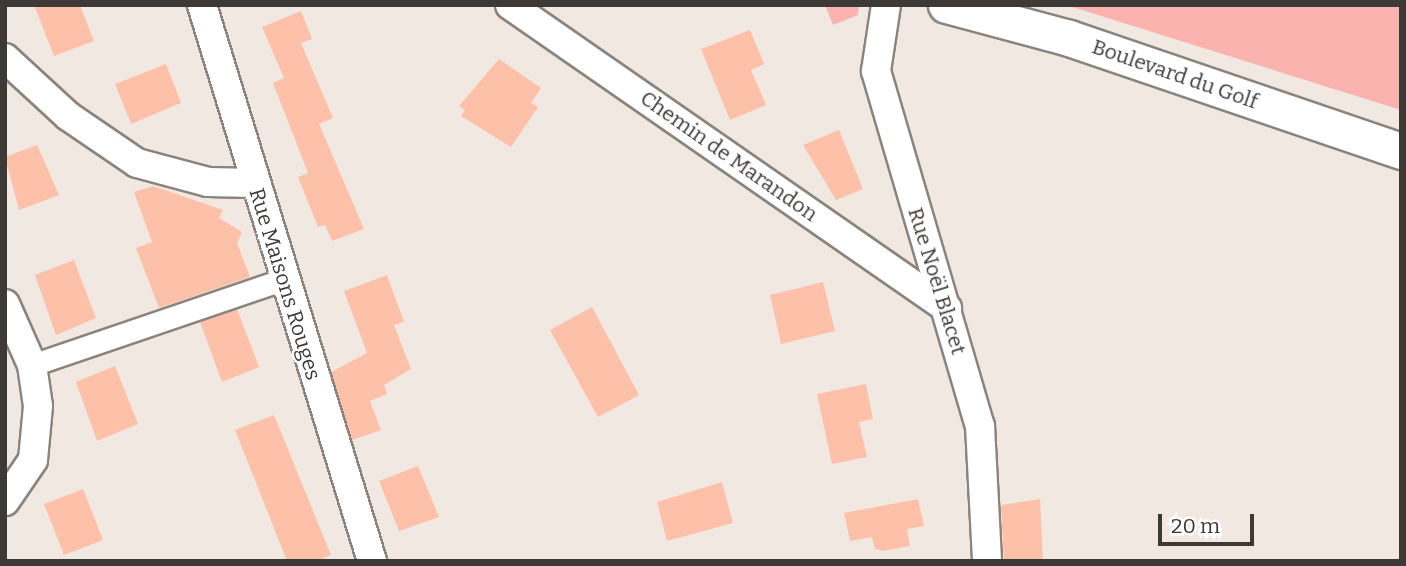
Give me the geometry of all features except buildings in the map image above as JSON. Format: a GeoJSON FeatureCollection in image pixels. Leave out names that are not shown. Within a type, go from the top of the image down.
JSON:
{"type":"FeatureCollection","features":[{"type":"Feature","properties":{"kind":"street","name":"Rue Maisons Rouges"},"geometry":{"type":"LineString","coordinates":[[202,5],[254,183],[372,561]]}},
{"type":"Feature","properties":{"kind":"street","name":"Chemin de Marandon"},"geometry":{"type":"LineString","coordinates":[[510,5],[947,309]]}},
{"type":"Feature","properties":{"kind":"street","name":"Rue Noël Blacet"},"geometry":{"type":"LineString","coordinates":[[886,5],[876,71],[979,426],[987,561]]}},
{"type":"Feature","properties":{"kind":"street","name":"Boulevard du Golf"},"geometry":{"type":"LineString","coordinates":[[946,5],[1069,38],[1401,151]]}},
{"type":"Feature","properties":{"kind":"street"},"geometry":{"type":"LineString","coordinates":[[5,58],[68,117],[137,163],[208,182],[254,183]]}},
{"type":"Feature","properties":{"kind":"street"},"geometry":{"type":"LineString","coordinates":[[33,365],[284,279]]}},
{"type":"Feature","properties":{"kind":"street"},"geometry":{"type":"LineString","coordinates":[[5,304],[33,365],[38,406],[33,460],[5,501]]}},
{"type":"Feature","properties":{"kind":"shaded area"},"geometry":{"type":"Polygon","coordinates":[[[825,5],[859,5],[858,15],[833,25],[825,5]]]}},
{"type":"Feature","properties":{"kind":"shaded area"},"geometry":{"type":"Polygon","coordinates":[[[1066,5],[1401,5],[1401,110],[1066,5]]]}}]}
